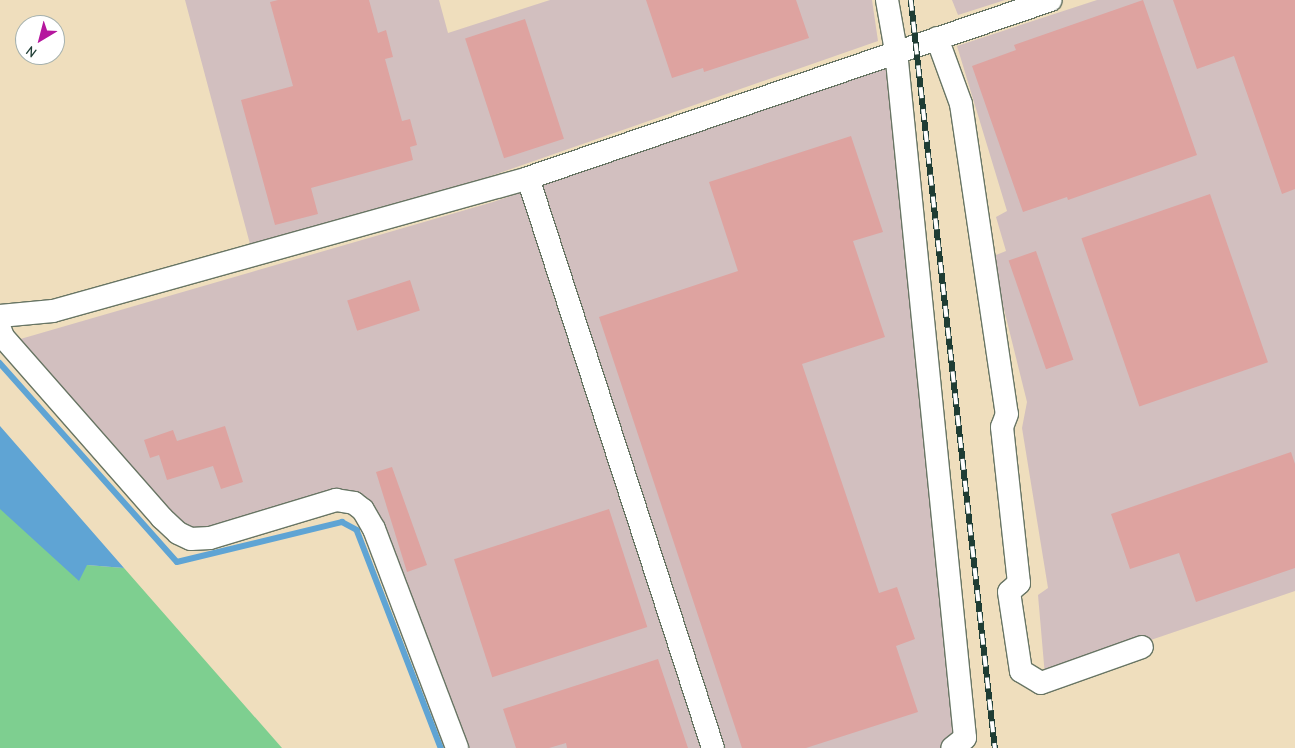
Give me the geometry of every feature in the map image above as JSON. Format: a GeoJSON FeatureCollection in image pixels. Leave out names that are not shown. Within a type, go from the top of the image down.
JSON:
{"type":"FeatureCollection","features":[{"type":"Feature","properties":{"kind":"street"},"geometry":{"type":"LineString","coordinates":[[887,0],[896,52],[965,738],[952,748]]}},
{"type":"Feature","properties":{"kind":"street"},"geometry":{"type":"LineString","coordinates":[[0,316],[53,311],[528,178],[1051,0]]}},
{"type":"Feature","properties":{"kind":"street"},"geometry":{"type":"LineString","coordinates":[[937,38],[961,104],[1008,414],[1002,427],[1018,583],[1009,592],[1021,671],[1041,683],[1142,647]]}},
{"type":"Feature","properties":{"kind":"street"},"geometry":{"type":"LineString","coordinates":[[528,178],[713,748]]}},
{"type":"Feature","properties":{"kind":"street"},"geometry":{"type":"LineString","coordinates":[[0,329],[10,344],[162,518],[178,533],[191,539],[210,538],[336,500],[354,503],[363,510],[374,529],[457,748]]}},
{"type":"Feature","properties":{"kind":"shaded area"},"geometry":{"type":"Polygon","coordinates":[[[185,0],[439,0],[448,33],[550,0],[872,0],[878,41],[488,177],[250,244],[185,0]]]}},
{"type":"Feature","properties":{"kind":"shaded area"},"geometry":{"type":"Polygon","coordinates":[[[952,0],[1005,0],[958,15],[952,0]]]}},
{"type":"Feature","properties":{"kind":"shaded area"},"geometry":{"type":"Polygon","coordinates":[[[1097,0],[1295,0],[1295,591],[1045,676],[1038,595],[1048,588],[1022,428],[1027,402],[991,257],[1006,251],[996,217],[1007,211],[957,46],[1097,0]]]}},
{"type":"Feature","properties":{"kind":"shaded area"},"geometry":{"type":"Polygon","coordinates":[[[890,67],[958,739],[946,748],[465,748],[365,503],[199,534],[179,525],[17,340],[493,202],[890,67]]]}},
{"type":"Feature","properties":{"kind":"green space"},"geometry":{"type":"Polygon","coordinates":[[[0,462],[87,565],[124,568],[282,748],[0,748],[0,462]]]}},
{"type":"Feature","properties":{"kind":"water"},"geometry":{"type":"Polygon","coordinates":[[[0,426],[124,568],[87,565],[79,581],[0,509],[0,426]]]}},
{"type":"Feature","properties":{"kind":"building"},"geometry":{"type":"Polygon","coordinates":[[[278,0],[369,0],[378,33],[386,30],[393,57],[385,59],[402,121],[410,119],[417,145],[410,147],[413,160],[311,188],[318,214],[275,225],[241,100],[293,86],[270,2],[278,0]]]}},
{"type":"Feature","properties":{"kind":"building"},"geometry":{"type":"Polygon","coordinates":[[[646,0],[796,0],[809,38],[704,72],[703,68],[672,78],[646,0]]]}},
{"type":"Feature","properties":{"kind":"building"},"geometry":{"type":"Polygon","coordinates":[[[1143,0],[1197,155],[1068,200],[1067,197],[1023,212],[972,66],[1016,50],[1014,45],[1143,0]]]}},
{"type":"Feature","properties":{"kind":"building"},"geometry":{"type":"Polygon","coordinates":[[[1173,0],[1295,0],[1295,189],[1282,194],[1234,56],[1197,69],[1173,0]]]}},
{"type":"Feature","properties":{"kind":"building"},"geometry":{"type":"Polygon","coordinates":[[[525,19],[564,139],[504,158],[465,38],[525,19]]]}},
{"type":"Feature","properties":{"kind":"building"},"geometry":{"type":"Polygon","coordinates":[[[851,136],[883,232],[853,241],[885,337],[802,364],[879,593],[897,587],[915,639],[896,646],[918,712],[806,748],[742,748],[599,317],[738,271],[709,182],[851,136]]]}},
{"type":"Feature","properties":{"kind":"building"},"geometry":{"type":"Polygon","coordinates":[[[1210,194],[1268,362],[1139,407],[1081,238],[1210,194]]]}},
{"type":"Feature","properties":{"kind":"building"},"geometry":{"type":"Polygon","coordinates":[[[1036,251],[1073,360],[1046,369],[1009,260],[1036,251]]]}},
{"type":"Feature","properties":{"kind":"building"},"geometry":{"type":"Polygon","coordinates":[[[410,280],[420,310],[357,331],[347,300],[410,280]]]}},
{"type":"Feature","properties":{"kind":"building"},"geometry":{"type":"Polygon","coordinates":[[[225,426],[243,482],[221,489],[213,466],[167,480],[159,455],[150,458],[144,440],[173,430],[177,441],[225,426]]]}},
{"type":"Feature","properties":{"kind":"building"},"geometry":{"type":"Polygon","coordinates":[[[1291,452],[1295,464],[1295,568],[1196,602],[1179,553],[1130,569],[1111,514],[1291,452]]]}},
{"type":"Feature","properties":{"kind":"building"},"geometry":{"type":"Polygon","coordinates":[[[392,467],[427,565],[407,572],[376,472],[392,467]]]}},
{"type":"Feature","properties":{"kind":"building"},"geometry":{"type":"Polygon","coordinates":[[[609,509],[647,627],[492,677],[454,559],[609,509]]]}},
{"type":"Feature","properties":{"kind":"building"},"geometry":{"type":"Polygon","coordinates":[[[658,659],[688,748],[567,748],[566,743],[549,748],[516,748],[503,709],[658,659]]]}},
{"type":"Feature","properties":{"kind":"waterway"},"geometry":{"type":"LineString","coordinates":[[0,363],[177,562],[342,522],[357,530],[441,748]]}},
{"type":"Feature","properties":{"kind":"railway"},"geometry":{"type":"LineString","coordinates":[[911,0],[995,748]]}}]}
